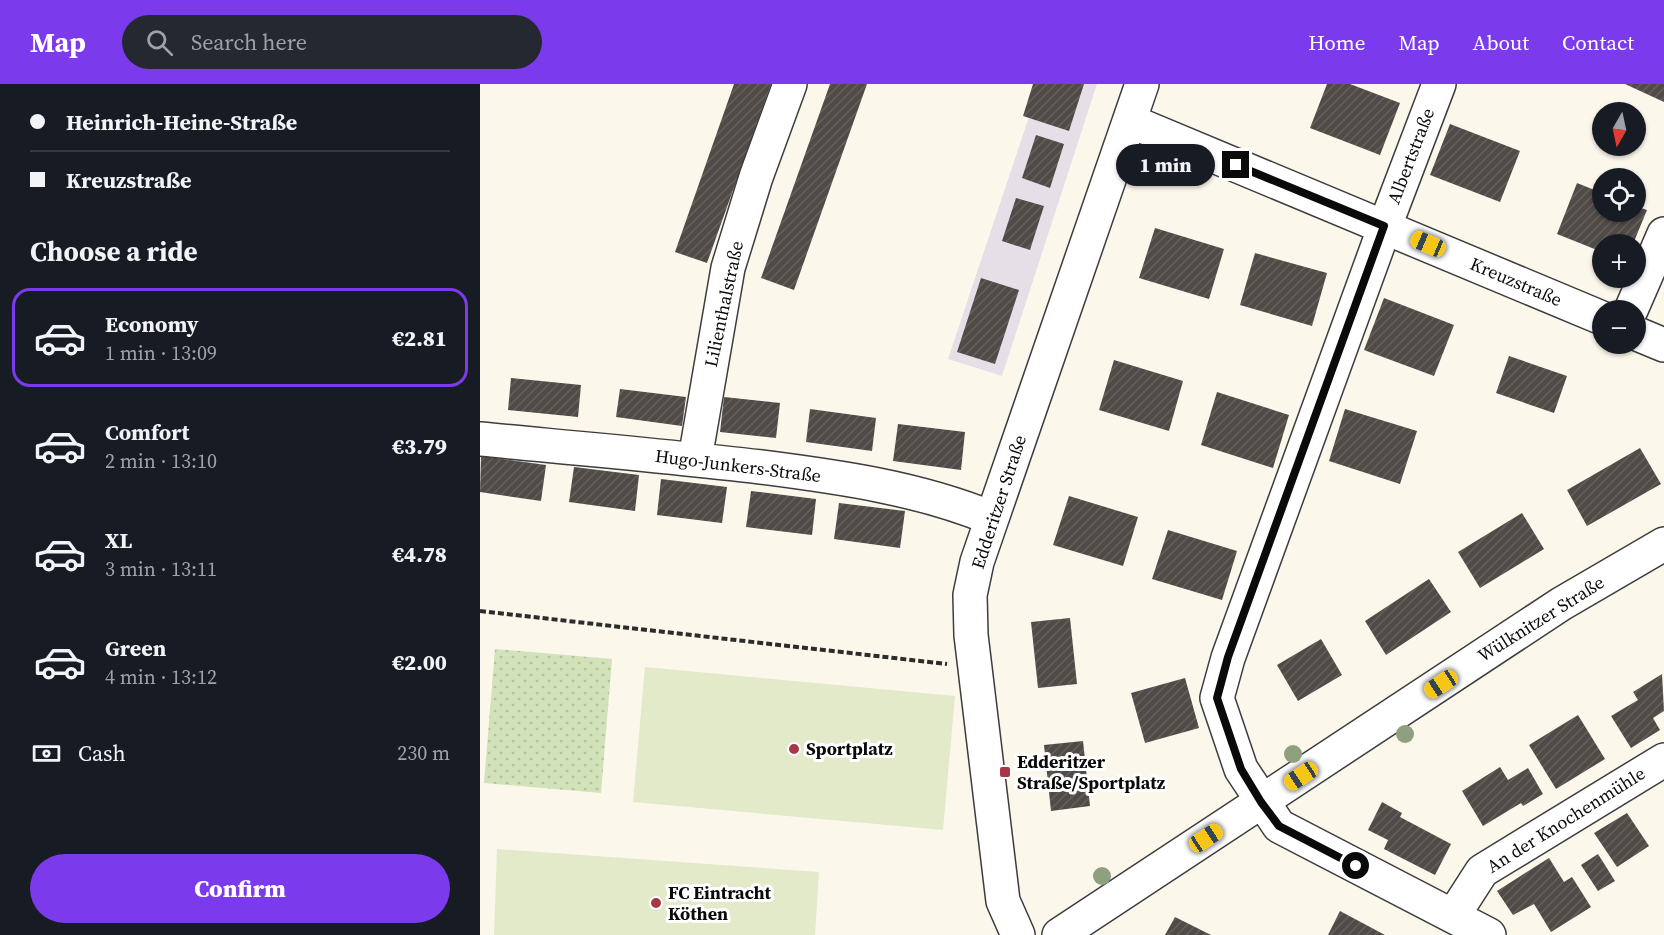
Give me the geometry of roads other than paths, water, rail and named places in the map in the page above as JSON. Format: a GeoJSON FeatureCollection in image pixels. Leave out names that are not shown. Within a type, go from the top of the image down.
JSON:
{"type":"FeatureCollection","features":[{"type":"Feature","properties":{"kind":"street","name":"Lilienthalstraße"},"geometry":{"type":"LineString","coordinates":[[695,459],[728,268],[756,177],[790,84]]}},
{"type":"Feature","properties":{"kind":"street","name":"Edderitzer Straße"},"geometry":{"type":"LineString","coordinates":[[1018,935],[1003,901],[975,667],[970,595],[991,518],[1142,84]]}},
{"type":"Feature","properties":{"kind":"street","name":"Albertstraße"},"geometry":{"type":"LineString","coordinates":[[1439,84],[1384,226],[1228,657],[1217,698],[1241,769],[1279,826],[1488,935]]}},
{"type":"Feature","properties":{"kind":"street","name":"Kreuzstraße"},"geometry":{"type":"LineString","coordinates":[[1130,121],[1592,314]]}},
{"type":"Feature","properties":{"kind":"street"},"geometry":{"type":"LineString","coordinates":[[1635,300],[1664,234]]}},
{"type":"Feature","properties":{"kind":"street"},"geometry":{"type":"LineString","coordinates":[[1646,338],[1664,345]]}},
{"type":"Feature","properties":{"kind":"street","name":"Hugo-Junkers-Straße"},"geometry":{"type":"LineString","coordinates":[[480,439],[695,459],[813,474],[910,492],[991,518]]}},
{"type":"Feature","properties":{"kind":"street","name":"Wülknitzer Straße"},"geometry":{"type":"LineString","coordinates":[[1059,935],[1561,604],[1664,544]]}},
{"type":"Feature","properties":{"kind":"street","name":"An der Knochenmühle"},"geometry":{"type":"LineString","coordinates":[[1453,916],[1482,871],[1664,760]]}},
{"type":"Feature","properties":{"kind":"place","name":"Sportplatz"},"geometry":{"type":"Point","coordinates":[794,749]}},
{"type":"Feature","properties":{"kind":"place","name":"Edderitzer Straße/Sportplatz"},"geometry":{"type":"Point","coordinates":[1005,772]}},
{"type":"Feature","properties":{"kind":"place","name":"FC Eintracht Köthen"},"geometry":{"type":"Point","coordinates":[656,903]}}]}
